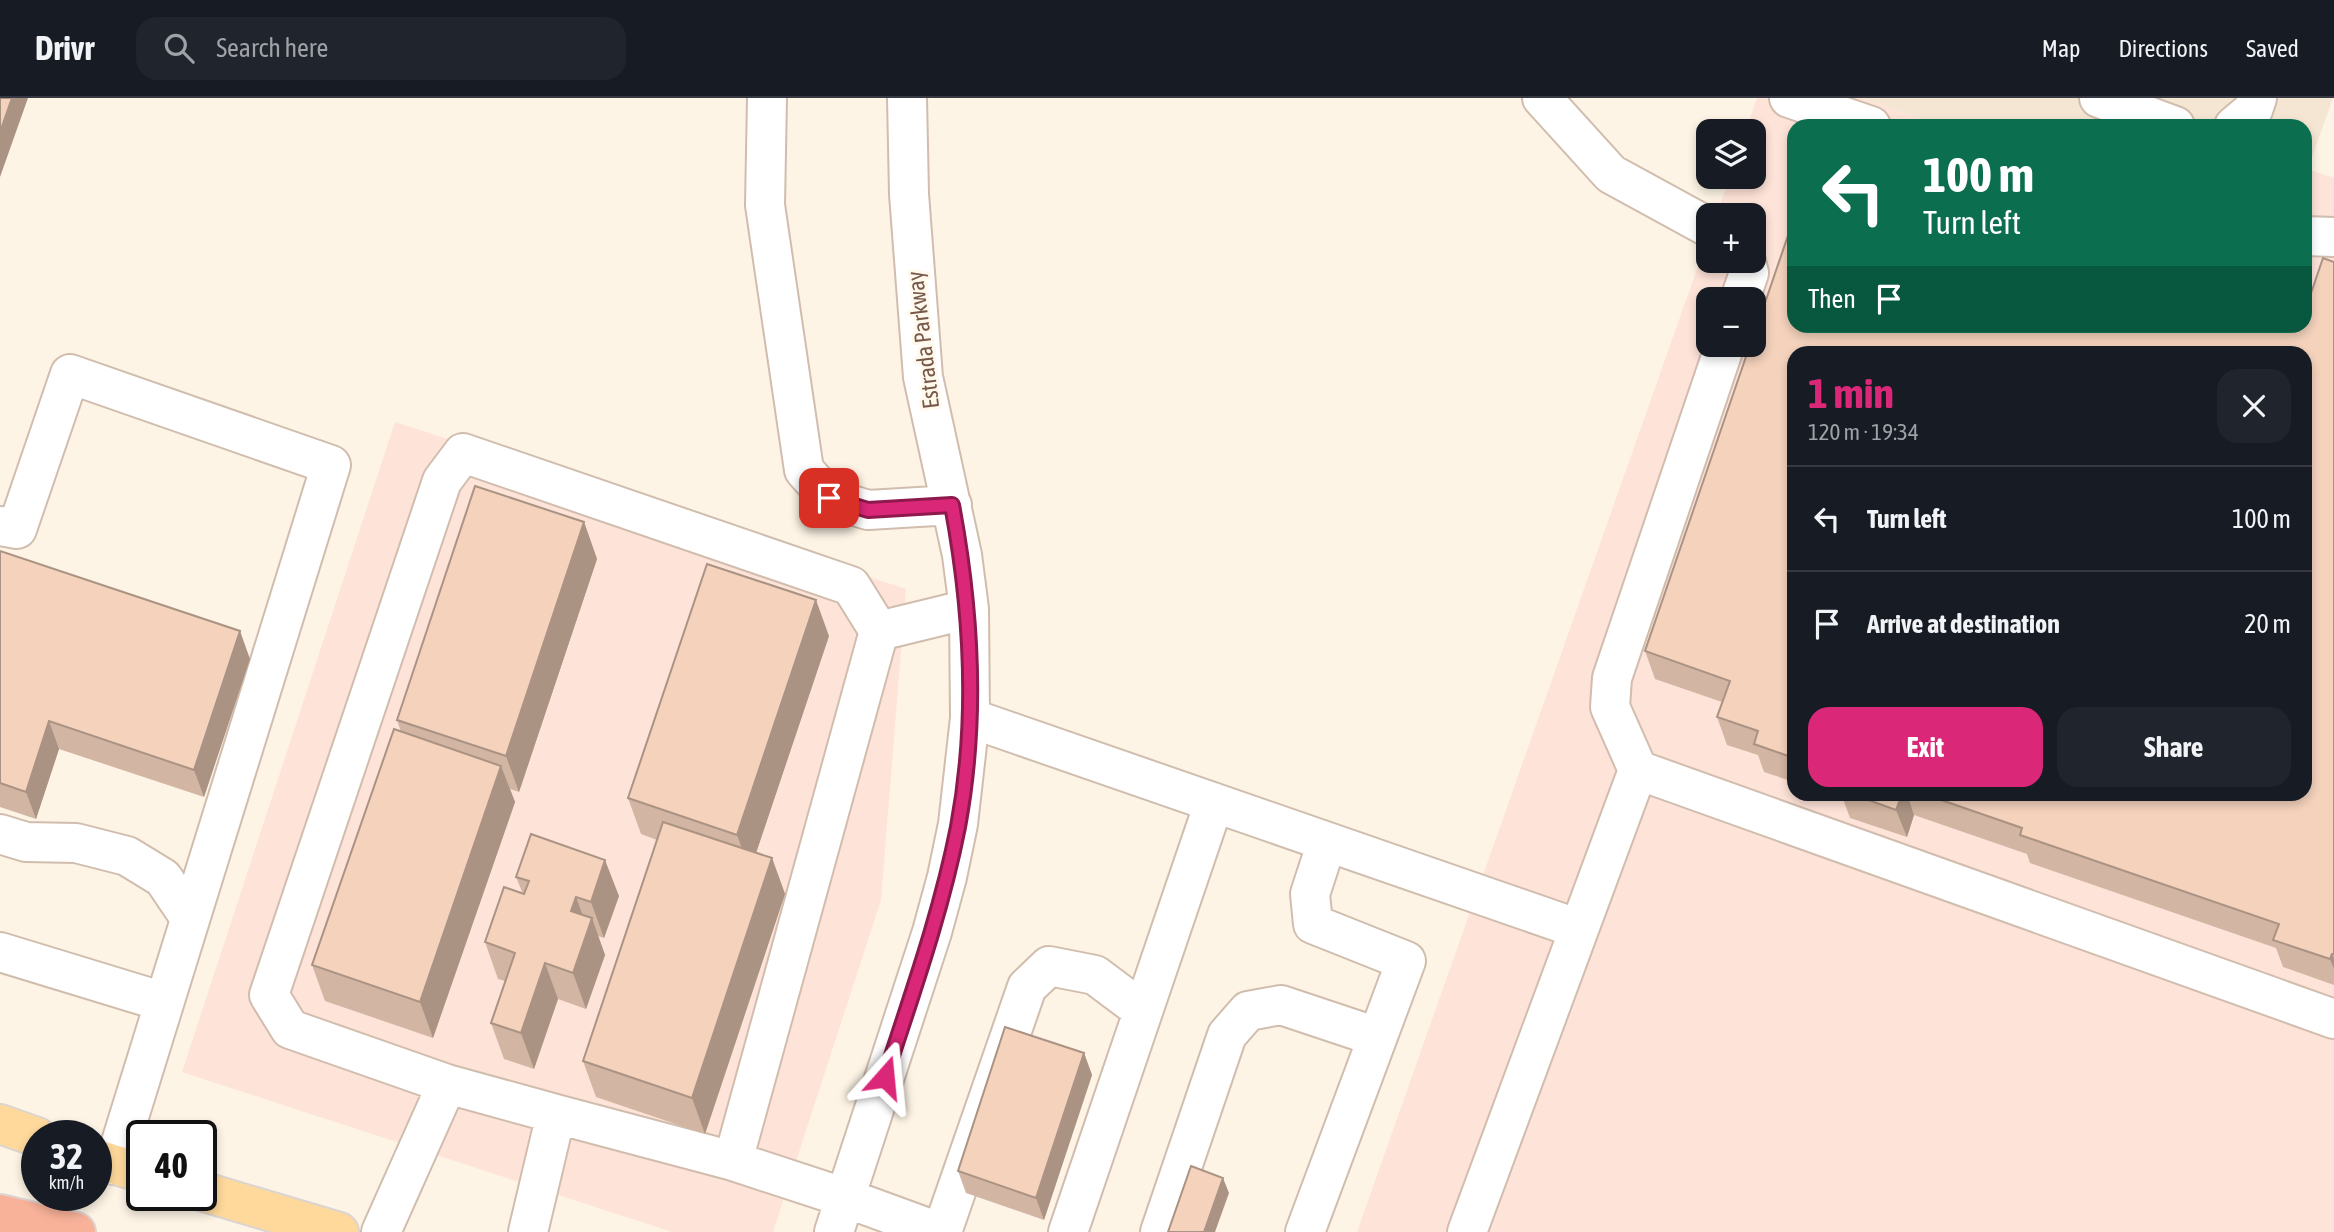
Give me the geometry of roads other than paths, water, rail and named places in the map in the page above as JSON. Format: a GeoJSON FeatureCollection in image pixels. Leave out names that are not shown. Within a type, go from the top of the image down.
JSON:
{"type":"FeatureCollection","features":[{"type":"Feature","properties":{"kind":"highway"},"geometry":{"type":"LineString","coordinates":[[0,1214],[76,1232]]}},
{"type":"Feature","properties":{"kind":"main road"},"geometry":{"type":"LineString","coordinates":[[0,1124],[21,1131]]}},
{"type":"Feature","properties":{"kind":"main road"},"geometry":{"type":"LineString","coordinates":[[217,1196],[339,1232]]}},
{"type":"Feature","properties":{"kind":"street"},"geometry":{"type":"LineString","coordinates":[[766,98],[765,205],[804,470],[829,498],[868,510],[952,505]]}},
{"type":"Feature","properties":{"kind":"street","name":"Estrada Parkway"},"geometry":{"type":"LineString","coordinates":[[840,1215],[932,932],[947,877],[958,824],[970,718],[968,609],[952,505],[923,377],[909,194],[907,98]]}},
{"type":"Feature","properties":{"kind":"street"},"geometry":{"type":"LineString","coordinates":[[1542,98],[1611,174],[1696,220]]}},
{"type":"Feature","properties":{"kind":"street"},"geometry":{"type":"LineString","coordinates":[[1789,98],[1850,119]]}},
{"type":"Feature","properties":{"kind":"street"},"geometry":{"type":"LineString","coordinates":[[2099,98],[2156,119]]}},
{"type":"Feature","properties":{"kind":"street"},"geometry":{"type":"LineString","coordinates":[[2242,119],[2253,110],[2257,98]]}},
{"type":"Feature","properties":{"kind":"street"},"geometry":{"type":"LineString","coordinates":[[2312,236],[2334,237]]}},
{"type":"Feature","properties":{"kind":"street"},"geometry":{"type":"LineString","coordinates":[[1467,1232],[1638,770],[1610,707],[1612,678],[1721,357]]}},
{"type":"Feature","properties":{"kind":"street"},"geometry":{"type":"LineString","coordinates":[[0,526],[17,529],[70,374],[331,465],[164,1002],[117,1166]]}},
{"type":"Feature","properties":{"kind":"street"},"geometry":{"type":"LineString","coordinates":[[733,1161],[879,631],[851,586],[463,453],[442,481],[269,995],[290,1029],[447,1084],[733,1161],[840,1215],[940,1232],[1027,987],[1049,966],[1095,975],[1143,1011]]}},
{"type":"Feature","properties":{"kind":"street"},"geometry":{"type":"LineString","coordinates":[[879,631],[968,609]]}},
{"type":"Feature","properties":{"kind":"street"},"geometry":{"type":"LineString","coordinates":[[970,718],[1579,929]]}},
{"type":"Feature","properties":{"kind":"street"},"geometry":{"type":"LineString","coordinates":[[1638,770],[2334,1019]]}},
{"type":"Feature","properties":{"kind":"street"},"geometry":{"type":"LineString","coordinates":[[1068,1232],[1214,803]]}},
{"type":"Feature","properties":{"kind":"street"},"geometry":{"type":"LineString","coordinates":[[0,834],[26,842],[76,843],[127,856],[163,878],[190,918]]}},
{"type":"Feature","properties":{"kind":"street"},"geometry":{"type":"LineString","coordinates":[[1305,1232],[1406,961],[1314,924],[1310,894],[1327,842]]}},
{"type":"Feature","properties":{"kind":"street"},"geometry":{"type":"LineString","coordinates":[[0,952],[164,1002]]}},
{"type":"Feature","properties":{"kind":"street"},"geometry":{"type":"LineString","coordinates":[[1160,1232],[1227,1035],[1248,1012],[1281,1005],[1377,1037]]}},
{"type":"Feature","properties":{"kind":"street"},"geometry":{"type":"LineString","coordinates":[[381,1232],[447,1084]]}},
{"type":"Feature","properties":{"kind":"street"},"geometry":{"type":"LineString","coordinates":[[528,1232],[556,1114]]}}]}
